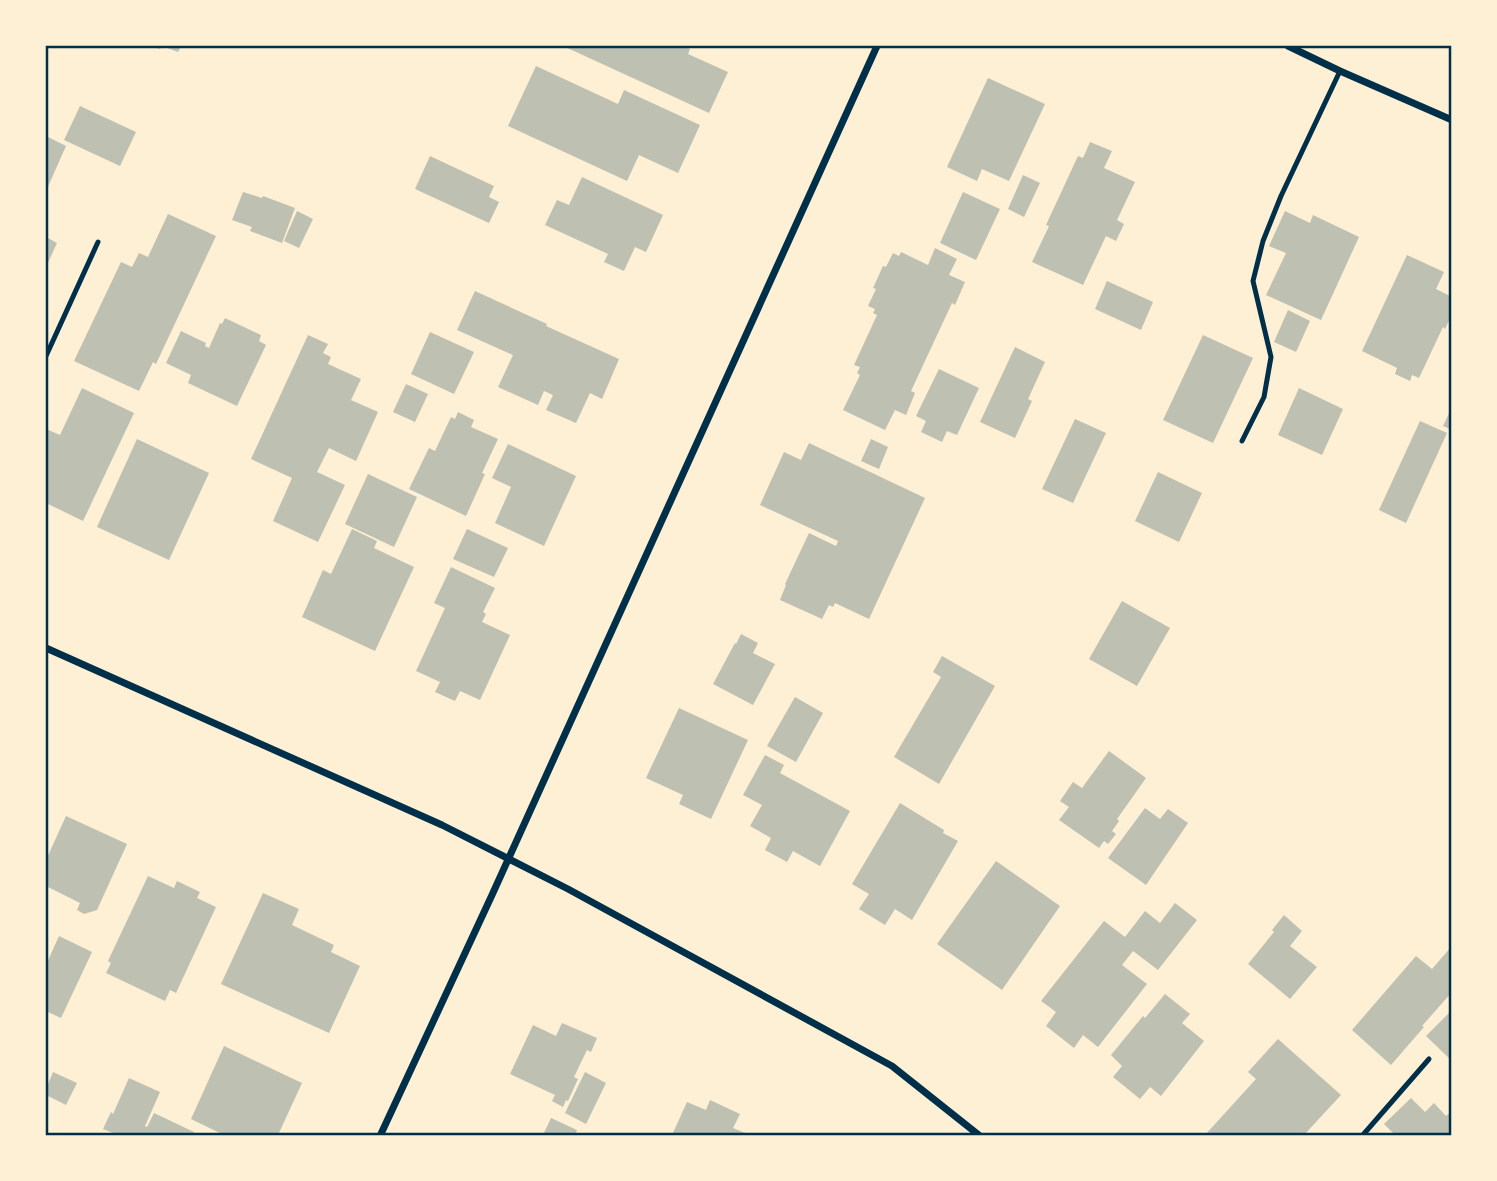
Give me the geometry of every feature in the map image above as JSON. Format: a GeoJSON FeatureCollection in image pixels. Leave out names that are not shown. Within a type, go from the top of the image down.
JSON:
{"type":"FeatureCollection","features":[{"type":"Feature","properties":{"kind":"street"},"geometry":{"type":"LineString","coordinates":[[380,1136],[877,46]]}},
{"type":"Feature","properties":{"kind":"street"},"geometry":{"type":"LineString","coordinates":[[1288,46],[1451,120]]}},
{"type":"Feature","properties":{"kind":"street"},"geometry":{"type":"LineString","coordinates":[[46,648],[442,825],[568,889],[892,1066],[980,1136]]}},
{"type":"Feature","properties":{"kind":"lane"},"geometry":{"type":"LineString","coordinates":[[1242,441],[1264,397],[1271,357],[1253,281],[1263,241],[1281,196],[1340,71]]}},
{"type":"Feature","properties":{"kind":"lane"},"geometry":{"type":"LineString","coordinates":[[46,356],[98,242]]}},
{"type":"Feature","properties":{"kind":"lane"},"geometry":{"type":"LineString","coordinates":[[1362,1136],[1429,1059]]}},
{"type":"Feature","properties":{"kind":"building"},"geometry":{"type":"Polygon","coordinates":[[[162,46],[181,46],[178,52],[162,46]]]}},
{"type":"Feature","properties":{"kind":"building"},"geometry":{"type":"Polygon","coordinates":[[[563,46],[689,46],[688,54],[728,72],[709,113],[563,46]]]}},
{"type":"Feature","properties":{"kind":"building"},"geometry":{"type":"Polygon","coordinates":[[[536,66],[618,104],[624,90],[700,125],[678,173],[639,155],[627,181],[508,126],[536,66]]]}},
{"type":"Feature","properties":{"kind":"building"},"geometry":{"type":"Polygon","coordinates":[[[988,78],[1045,104],[1009,181],[982,169],[977,181],[947,167],[988,78]]]}},
{"type":"Feature","properties":{"kind":"building"},"geometry":{"type":"Polygon","coordinates":[[[80,106],[136,132],[120,166],[64,140],[80,106]]]}},
{"type":"Feature","properties":{"kind":"building"},"geometry":{"type":"Polygon","coordinates":[[[46,136],[66,146],[46,191],[46,136]]]}},
{"type":"Feature","properties":{"kind":"building"},"geometry":{"type":"Polygon","coordinates":[[[1090,142],[1112,151],[1104,168],[1135,182],[1117,220],[1124,224],[1116,241],[1106,236],[1083,285],[1032,262],[1078,156],[1083,158],[1090,142]]]}},
{"type":"Feature","properties":{"kind":"building"},"geometry":{"type":"Polygon","coordinates":[[[430,156],[494,186],[489,197],[499,202],[489,223],[415,189],[430,156]]]}},
{"type":"Feature","properties":{"kind":"building"},"geometry":{"type":"Polygon","coordinates":[[[1023,175],[1040,183],[1024,217],[1008,209],[1023,175]]]}},
{"type":"Feature","properties":{"kind":"building"},"geometry":{"type":"Polygon","coordinates":[[[582,177],[663,215],[646,252],[635,247],[624,271],[604,262],[608,254],[545,225],[557,200],[569,205],[582,177]]]}},
{"type":"Feature","properties":{"kind":"building"},"geometry":{"type":"Polygon","coordinates":[[[243,192],[295,208],[282,243],[250,231],[252,227],[232,220],[243,192]]]}},
{"type":"Feature","properties":{"kind":"building"},"geometry":{"type":"Polygon","coordinates":[[[963,192],[1000,209],[976,260],[940,243],[963,192]]]}},
{"type":"Feature","properties":{"kind":"building"},"geometry":{"type":"Polygon","coordinates":[[[297,211],[313,219],[299,248],[284,241],[297,211]]]}},
{"type":"Feature","properties":{"kind":"building"},"geometry":{"type":"Polygon","coordinates":[[[1285,211],[1310,223],[1313,215],[1359,237],[1321,320],[1266,295],[1286,253],[1269,246],[1285,211]]]}},
{"type":"Feature","properties":{"kind":"building"},"geometry":{"type":"Polygon","coordinates":[[[168,214],[216,236],[156,364],[153,362],[139,391],[74,361],[121,262],[132,267],[139,253],[148,257],[168,214]]]}},
{"type":"Feature","properties":{"kind":"building"},"geometry":{"type":"Polygon","coordinates":[[[46,237],[57,243],[46,267],[46,237]]]}},
{"type":"Feature","properties":{"kind":"building"},"geometry":{"type":"Polygon","coordinates":[[[935,248],[957,259],[949,275],[965,282],[955,305],[952,303],[911,391],[915,393],[906,415],[895,410],[885,430],[843,410],[860,375],[857,373],[860,367],[854,365],[877,315],[873,313],[875,309],[868,306],[883,266],[886,267],[893,253],[899,256],[901,252],[928,265],[935,248]]]}},
{"type":"Feature","properties":{"kind":"building"},"geometry":{"type":"Polygon","coordinates":[[[1407,255],[1444,272],[1436,289],[1452,297],[1452,314],[1445,329],[1443,327],[1419,378],[1412,375],[1410,381],[1395,374],[1397,368],[1362,351],[1407,255]]]}},
{"type":"Feature","properties":{"kind":"building"},"geometry":{"type":"Polygon","coordinates":[[[1107,281],[1153,302],[1141,330],[1095,309],[1107,281]]]}},
{"type":"Feature","properties":{"kind":"building"},"geometry":{"type":"Polygon","coordinates":[[[475,291],[619,359],[602,399],[590,393],[576,423],[546,410],[553,395],[544,391],[538,405],[498,387],[513,355],[457,330],[475,291]]]}},
{"type":"Feature","properties":{"kind":"building"},"geometry":{"type":"Polygon","coordinates":[[[1288,310],[1310,321],[1296,352],[1274,342],[1288,310]]]}},
{"type":"Feature","properties":{"kind":"building"},"geometry":{"type":"Polygon","coordinates":[[[225,318],[261,335],[259,341],[266,345],[237,406],[188,383],[191,375],[166,363],[181,331],[206,343],[205,346],[209,348],[225,318]]]}},
{"type":"Feature","properties":{"kind":"building"},"geometry":{"type":"Polygon","coordinates":[[[430,332],[474,352],[454,394],[411,374],[430,332]]]}},
{"type":"Feature","properties":{"kind":"building"},"geometry":{"type":"Polygon","coordinates":[[[308,335],[328,344],[323,353],[331,357],[328,364],[361,379],[351,400],[378,412],[356,461],[329,448],[317,472],[345,485],[318,542],[273,521],[292,478],[251,459],[308,335]]]}},
{"type":"Feature","properties":{"kind":"building"},"geometry":{"type":"Polygon","coordinates":[[[1203,335],[1253,358],[1213,443],[1163,420],[1203,335]]]}},
{"type":"Feature","properties":{"kind":"building"},"geometry":{"type":"Polygon","coordinates":[[[1015,347],[1045,362],[1028,399],[1032,401],[1015,438],[980,422],[1015,347]]]}},
{"type":"Feature","properties":{"kind":"building"},"geometry":{"type":"Polygon","coordinates":[[[939,369],[979,388],[957,435],[947,431],[942,442],[921,432],[926,421],[916,416],[939,369]]]}},
{"type":"Feature","properties":{"kind":"building"},"geometry":{"type":"Polygon","coordinates":[[[406,384],[428,394],[415,422],[393,412],[406,384]]]}},
{"type":"Feature","properties":{"kind":"building"},"geometry":{"type":"Polygon","coordinates":[[[82,388],[134,413],[83,521],[46,503],[46,429],[60,435],[82,388]]]}},
{"type":"Feature","properties":{"kind":"building"},"geometry":{"type":"Polygon","coordinates":[[[1299,388],[1343,409],[1322,455],[1278,435],[1299,388]]]}},
{"type":"Feature","properties":{"kind":"building"},"geometry":{"type":"Polygon","coordinates":[[[1452,407],[1452,430],[1443,426],[1452,407]]]}},
{"type":"Feature","properties":{"kind":"building"},"geometry":{"type":"Polygon","coordinates":[[[458,412],[474,420],[471,427],[498,439],[466,516],[409,489],[429,448],[435,451],[451,417],[455,419],[458,412]]]}},
{"type":"Feature","properties":{"kind":"building"},"geometry":{"type":"Polygon","coordinates":[[[1075,419],[1106,433],[1073,503],[1042,489],[1075,419]]]}},
{"type":"Feature","properties":{"kind":"building"},"geometry":{"type":"Polygon","coordinates":[[[1420,421],[1447,433],[1406,523],[1379,510],[1420,421]]]}},
{"type":"Feature","properties":{"kind":"building"},"geometry":{"type":"Polygon","coordinates":[[[137,439],[209,473],[169,560],[97,527],[137,439]]]}},
{"type":"Feature","properties":{"kind":"building"},"geometry":{"type":"Polygon","coordinates":[[[871,439],[888,447],[879,469],[861,461],[871,439]]]}},
{"type":"Feature","properties":{"kind":"building"},"geometry":{"type":"Polygon","coordinates":[[[809,443],[925,498],[869,619],[835,603],[833,607],[829,605],[822,619],[780,600],[809,533],[836,546],[838,541],[760,505],[784,452],[801,460],[809,443]]]}},
{"type":"Feature","properties":{"kind":"building"},"geometry":{"type":"Polygon","coordinates":[[[508,444],[576,476],[544,546],[495,523],[511,487],[492,478],[508,444]]]}},
{"type":"Feature","properties":{"kind":"building"},"geometry":{"type":"Polygon","coordinates":[[[1158,472],[1202,493],[1179,542],[1135,521],[1158,472]]]}},
{"type":"Feature","properties":{"kind":"building"},"geometry":{"type":"Polygon","coordinates":[[[368,474],[417,497],[394,547],[345,524],[368,474]]]}},
{"type":"Feature","properties":{"kind":"building"},"geometry":{"type":"Polygon","coordinates":[[[352,529],[377,541],[374,548],[414,567],[375,651],[302,617],[323,570],[331,574],[352,529]]]}},
{"type":"Feature","properties":{"kind":"building"},"geometry":{"type":"Polygon","coordinates":[[[467,529],[508,548],[494,577],[453,559],[467,529]]]}},
{"type":"Feature","properties":{"kind":"building"},"geometry":{"type":"Polygon","coordinates":[[[451,567],[495,588],[483,612],[486,614],[482,622],[510,635],[480,700],[460,691],[455,701],[435,692],[440,682],[416,671],[445,608],[434,603],[451,567]]]}},
{"type":"Feature","properties":{"kind":"building"},"geometry":{"type":"Polygon","coordinates":[[[1122,601],[1170,628],[1137,686],[1089,659],[1122,601]]]}},
{"type":"Feature","properties":{"kind":"building"},"geometry":{"type":"Polygon","coordinates":[[[741,634],[758,643],[753,653],[775,664],[753,705],[713,684],[741,634]]]}},
{"type":"Feature","properties":{"kind":"building"},"geometry":{"type":"Polygon","coordinates":[[[942,656],[995,686],[939,784],[894,757],[941,677],[933,672],[942,656]]]}},
{"type":"Feature","properties":{"kind":"building"},"geometry":{"type":"Polygon","coordinates":[[[795,697],[823,713],[796,762],[767,746],[795,697]]]}},
{"type":"Feature","properties":{"kind":"building"},"geometry":{"type":"Polygon","coordinates":[[[679,708],[748,740],[711,819],[679,804],[683,795],[646,778],[679,708]]]}},
{"type":"Feature","properties":{"kind":"building"},"geometry":{"type":"Polygon","coordinates":[[[1109,751],[1146,778],[1117,819],[1119,821],[1112,831],[1116,834],[1108,844],[1104,841],[1099,848],[1059,820],[1069,807],[1060,801],[1073,782],[1082,788],[1109,751]]]}},
{"type":"Feature","properties":{"kind":"building"},"geometry":{"type":"Polygon","coordinates":[[[765,755],[784,765],[780,773],[850,811],[820,866],[793,851],[787,862],[765,850],[771,838],[750,826],[762,805],[743,795],[765,755]]]}},
{"type":"Feature","properties":{"kind":"building"},"geometry":{"type":"Polygon","coordinates":[[[900,803],[958,841],[912,920],[895,909],[885,925],[859,909],[869,894],[852,884],[900,803]]]}},
{"type":"Feature","properties":{"kind":"building"},"geometry":{"type":"Polygon","coordinates":[[[1145,808],[1160,819],[1168,809],[1188,823],[1146,885],[1108,858],[1145,808]]]}},
{"type":"Feature","properties":{"kind":"building"},"geometry":{"type":"Polygon","coordinates":[[[66,816],[127,844],[97,910],[84,914],[77,910],[80,903],[46,886],[46,860],[66,816]]]}},
{"type":"Feature","properties":{"kind":"building"},"geometry":{"type":"Polygon","coordinates":[[[996,861],[1060,906],[1002,990],[937,944],[996,861]]]}},
{"type":"Feature","properties":{"kind":"building"},"geometry":{"type":"Polygon","coordinates":[[[148,876],[174,888],[177,881],[200,892],[197,898],[216,907],[176,993],[170,990],[165,1001],[106,973],[111,963],[108,961],[148,876]]]}},
{"type":"Feature","properties":{"kind":"building"},"geometry":{"type":"Polygon","coordinates":[[[263,893],[299,909],[292,925],[334,945],[331,952],[360,966],[329,1033],[221,984],[263,893]]]}},
{"type":"Feature","properties":{"kind":"building"},"geometry":{"type":"Polygon","coordinates":[[[1175,903],[1197,920],[1158,970],[1133,951],[1122,965],[1147,984],[1098,1047],[1083,1035],[1074,1048],[1046,1026],[1056,1012],[1041,1001],[1104,921],[1125,937],[1145,911],[1160,923],[1175,903]]]}},
{"type":"Feature","properties":{"kind":"building"},"geometry":{"type":"Polygon","coordinates":[[[1284,915],[1302,931],[1290,946],[1317,967],[1290,999],[1248,964],[1284,915]]]}},
{"type":"Feature","properties":{"kind":"building"},"geometry":{"type":"Polygon","coordinates":[[[59,936],[92,952],[61,1018],[46,1011],[46,965],[59,936]]]}},
{"type":"Feature","properties":{"kind":"building"},"geometry":{"type":"Polygon","coordinates":[[[1452,946],[1452,992],[1391,1065],[1352,1030],[1416,956],[1432,969],[1452,946]]]}},
{"type":"Feature","properties":{"kind":"building"},"geometry":{"type":"Polygon","coordinates":[[[1165,994],[1190,1014],[1182,1023],[1204,1041],[1161,1096],[1150,1087],[1140,1099],[1113,1077],[1122,1066],[1111,1055],[1165,994]]]}},
{"type":"Feature","properties":{"kind":"building"},"geometry":{"type":"Polygon","coordinates":[[[1452,1010],[1452,1061],[1426,1036],[1452,1010]]]}},
{"type":"Feature","properties":{"kind":"building"},"geometry":{"type":"Polygon","coordinates":[[[562,1023],[597,1038],[591,1052],[587,1050],[574,1077],[578,1079],[563,1107],[552,1101],[555,1095],[510,1074],[533,1025],[556,1036],[562,1023]]]}},
{"type":"Feature","properties":{"kind":"building"},"geometry":{"type":"Polygon","coordinates":[[[1278,1039],[1341,1095],[1304,1135],[1205,1135],[1256,1079],[1248,1072],[1278,1039]]]}},
{"type":"Feature","properties":{"kind":"building"},"geometry":{"type":"Polygon","coordinates":[[[224,1046],[302,1083],[278,1135],[224,1135],[191,1119],[224,1046]]]}},
{"type":"Feature","properties":{"kind":"building"},"geometry":{"type":"Polygon","coordinates":[[[53,1072],[77,1083],[66,1105],[46,1095],[53,1072]]]}},
{"type":"Feature","properties":{"kind":"building"},"geometry":{"type":"Polygon","coordinates":[[[585,1072],[606,1083],[586,1124],[565,1113],[585,1072]]]}},
{"type":"Feature","properties":{"kind":"building"},"geometry":{"type":"Polygon","coordinates":[[[129,1078],[160,1092],[145,1126],[147,1127],[154,1113],[194,1132],[192,1135],[118,1135],[103,1129],[129,1078]]]}},
{"type":"Feature","properties":{"kind":"building"},"geometry":{"type":"Polygon","coordinates":[[[1411,1098],[1425,1112],[1434,1103],[1446,1116],[1452,1111],[1452,1135],[1395,1135],[1384,1124],[1411,1098]]]}},
{"type":"Feature","properties":{"kind":"building"},"geometry":{"type":"Polygon","coordinates":[[[710,1100],[740,1114],[733,1128],[750,1135],[672,1135],[687,1102],[706,1110],[710,1100]]]}},
{"type":"Feature","properties":{"kind":"building"},"geometry":{"type":"Polygon","coordinates":[[[551,1118],[577,1130],[575,1135],[543,1135],[551,1118]]]}}]}
